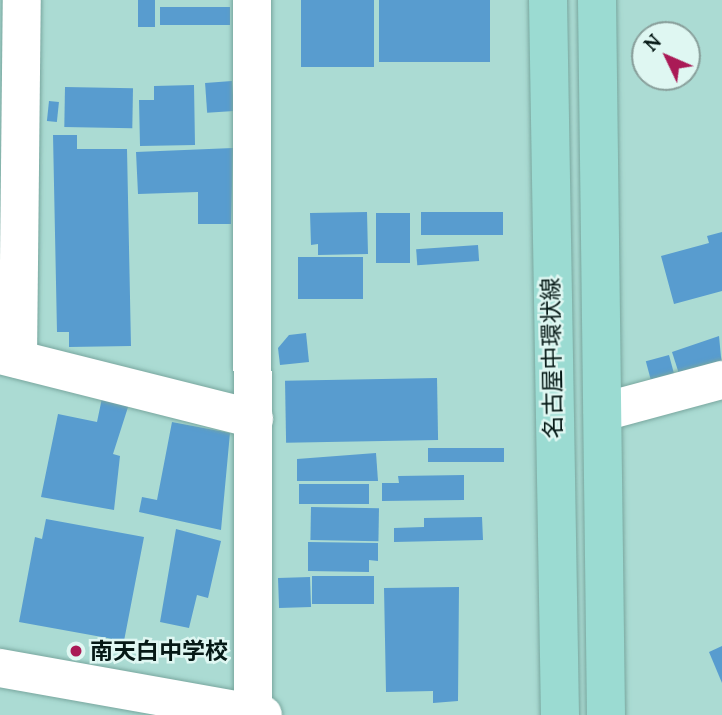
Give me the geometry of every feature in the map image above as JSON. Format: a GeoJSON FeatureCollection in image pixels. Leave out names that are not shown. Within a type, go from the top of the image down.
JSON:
{"type":"FeatureCollection","features":[{"type":"Feature","properties":{"kind":"main road","name":"名古屋中環状線"},"geometry":{"type":"LineString","coordinates":[[548,0],[560,715]]}},
{"type":"Feature","properties":{"kind":"main road"},"geometry":{"type":"LineString","coordinates":[[597,0],[606,715]]}},
{"type":"Feature","properties":{"kind":"street"},"geometry":{"type":"LineString","coordinates":[[22,0],[9,357],[254,419]]}},
{"type":"Feature","properties":{"kind":"street"},"geometry":{"type":"LineString","coordinates":[[0,668],[256,714],[252,0]]}},
{"type":"Feature","properties":{"kind":"street"},"geometry":{"type":"LineString","coordinates":[[603,412],[722,380]]}},
{"type":"Feature","properties":{"kind":"building"},"geometry":{"type":"Polygon","coordinates":[[[138,0],[155,0],[155,27],[138,27],[138,0]]]}},
{"type":"Feature","properties":{"kind":"building"},"geometry":{"type":"Polygon","coordinates":[[[301,0],[374,0],[374,67],[301,67],[301,0]]]}},
{"type":"Feature","properties":{"kind":"building"},"geometry":{"type":"Polygon","coordinates":[[[379,0],[490,0],[490,62],[379,62],[379,0]]]}},
{"type":"Feature","properties":{"kind":"building"},"geometry":{"type":"Polygon","coordinates":[[[160,7],[230,7],[230,25],[160,25],[160,7]]]}},
{"type":"Feature","properties":{"kind":"building"},"geometry":{"type":"Polygon","coordinates":[[[232,81],[234,111],[207,113],[205,83],[232,81]]]}},
{"type":"Feature","properties":{"kind":"building"},"geometry":{"type":"Polygon","coordinates":[[[194,85],[195,145],[140,146],[139,100],[154,100],[154,86],[194,85]]]}},
{"type":"Feature","properties":{"kind":"building"},"geometry":{"type":"Polygon","coordinates":[[[65,87],[133,88],[132,128],[64,127],[65,87]]]}},
{"type":"Feature","properties":{"kind":"building"},"geometry":{"type":"Polygon","coordinates":[[[49,101],[59,102],[57,122],[47,121],[49,101]]]}},
{"type":"Feature","properties":{"kind":"building"},"geometry":{"type":"Polygon","coordinates":[[[53,135],[77,135],[77,149],[127,149],[131,346],[69,347],[69,332],[57,332],[53,135]]]}},
{"type":"Feature","properties":{"kind":"building"},"geometry":{"type":"Polygon","coordinates":[[[233,148],[231,224],[198,224],[198,192],[138,194],[136,152],[233,148]]]}},
{"type":"Feature","properties":{"kind":"building"},"geometry":{"type":"Polygon","coordinates":[[[367,212],[368,254],[318,255],[318,244],[311,245],[310,213],[367,212]]]}},
{"type":"Feature","properties":{"kind":"building"},"geometry":{"type":"Polygon","coordinates":[[[421,212],[503,212],[503,235],[421,235],[421,212]]]}},
{"type":"Feature","properties":{"kind":"building"},"geometry":{"type":"Polygon","coordinates":[[[376,213],[410,213],[410,263],[376,263],[376,213]]]}},
{"type":"Feature","properties":{"kind":"building"},"geometry":{"type":"Polygon","coordinates":[[[722,232],[722,291],[674,304],[661,256],[709,243],[707,236],[722,232]]]}},
{"type":"Feature","properties":{"kind":"building"},"geometry":{"type":"Polygon","coordinates":[[[478,245],[479,261],[417,265],[416,249],[478,245]]]}},
{"type":"Feature","properties":{"kind":"building"},"geometry":{"type":"Polygon","coordinates":[[[298,257],[363,257],[363,299],[298,299],[298,257]]]}},
{"type":"Feature","properties":{"kind":"building"},"geometry":{"type":"Polygon","coordinates":[[[306,333],[309,362],[280,365],[278,348],[289,335],[306,333]]]}},
{"type":"Feature","properties":{"kind":"building"},"geometry":{"type":"Polygon","coordinates":[[[719,336],[722,368],[681,380],[672,352],[719,336]]]}},
{"type":"Feature","properties":{"kind":"building"},"geometry":{"type":"Polygon","coordinates":[[[669,355],[676,381],[653,387],[646,361],[669,355]]]}},
{"type":"Feature","properties":{"kind":"building"},"geometry":{"type":"Polygon","coordinates":[[[437,378],[438,440],[286,443],[285,381],[437,378]]]}},
{"type":"Feature","properties":{"kind":"building"},"geometry":{"type":"Polygon","coordinates":[[[102,398],[129,404],[113,454],[120,456],[114,510],[41,497],[58,414],[97,422],[102,398]]]}},
{"type":"Feature","properties":{"kind":"building"},"geometry":{"type":"Polygon","coordinates":[[[172,422],[230,433],[221,530],[139,512],[142,497],[157,500],[172,422]]]}},
{"type":"Feature","properties":{"kind":"building"},"geometry":{"type":"Polygon","coordinates":[[[428,448],[504,448],[504,462],[428,462],[428,448]]]}},
{"type":"Feature","properties":{"kind":"building"},"geometry":{"type":"Polygon","coordinates":[[[376,453],[378,481],[297,481],[297,459],[376,453]]]}},
{"type":"Feature","properties":{"kind":"building"},"geometry":{"type":"Polygon","coordinates":[[[464,475],[464,500],[382,501],[382,483],[399,483],[398,476],[464,475]]]}},
{"type":"Feature","properties":{"kind":"building"},"geometry":{"type":"Polygon","coordinates":[[[299,484],[369,484],[369,504],[299,504],[299,484]]]}},
{"type":"Feature","properties":{"kind":"building"},"geometry":{"type":"Polygon","coordinates":[[[311,507],[379,508],[378,541],[310,540],[311,507]]]}},
{"type":"Feature","properties":{"kind":"building"},"geometry":{"type":"Polygon","coordinates":[[[482,517],[483,540],[394,542],[394,528],[424,527],[424,518],[482,517]]]}},
{"type":"Feature","properties":{"kind":"building"},"geometry":{"type":"Polygon","coordinates":[[[46,519],[144,537],[124,641],[19,622],[35,537],[42,539],[46,519]]]}},
{"type":"Feature","properties":{"kind":"building"},"geometry":{"type":"Polygon","coordinates":[[[176,529],[221,541],[208,598],[197,595],[189,628],[160,622],[176,529]]]}},
{"type":"Feature","properties":{"kind":"building"},"geometry":{"type":"Polygon","coordinates":[[[308,542],[378,543],[378,561],[369,560],[369,572],[308,571],[308,542]]]}},
{"type":"Feature","properties":{"kind":"building"},"geometry":{"type":"Polygon","coordinates":[[[312,576],[374,576],[374,604],[312,604],[312,576]]]}},
{"type":"Feature","properties":{"kind":"building"},"geometry":{"type":"Polygon","coordinates":[[[310,577],[311,607],[279,608],[278,578],[310,577]]]}},
{"type":"Feature","properties":{"kind":"building"},"geometry":{"type":"Polygon","coordinates":[[[459,587],[458,701],[433,703],[433,691],[386,692],[384,588],[459,587]]]}},
{"type":"Feature","properties":{"kind":"building"},"geometry":{"type":"Polygon","coordinates":[[[722,646],[722,683],[709,652],[722,646]]]}},
{"type":"Feature","properties":{"kind":"place","name":"南天白中学校"},"geometry":{"type":"Point","coordinates":[76,651]}}]}
